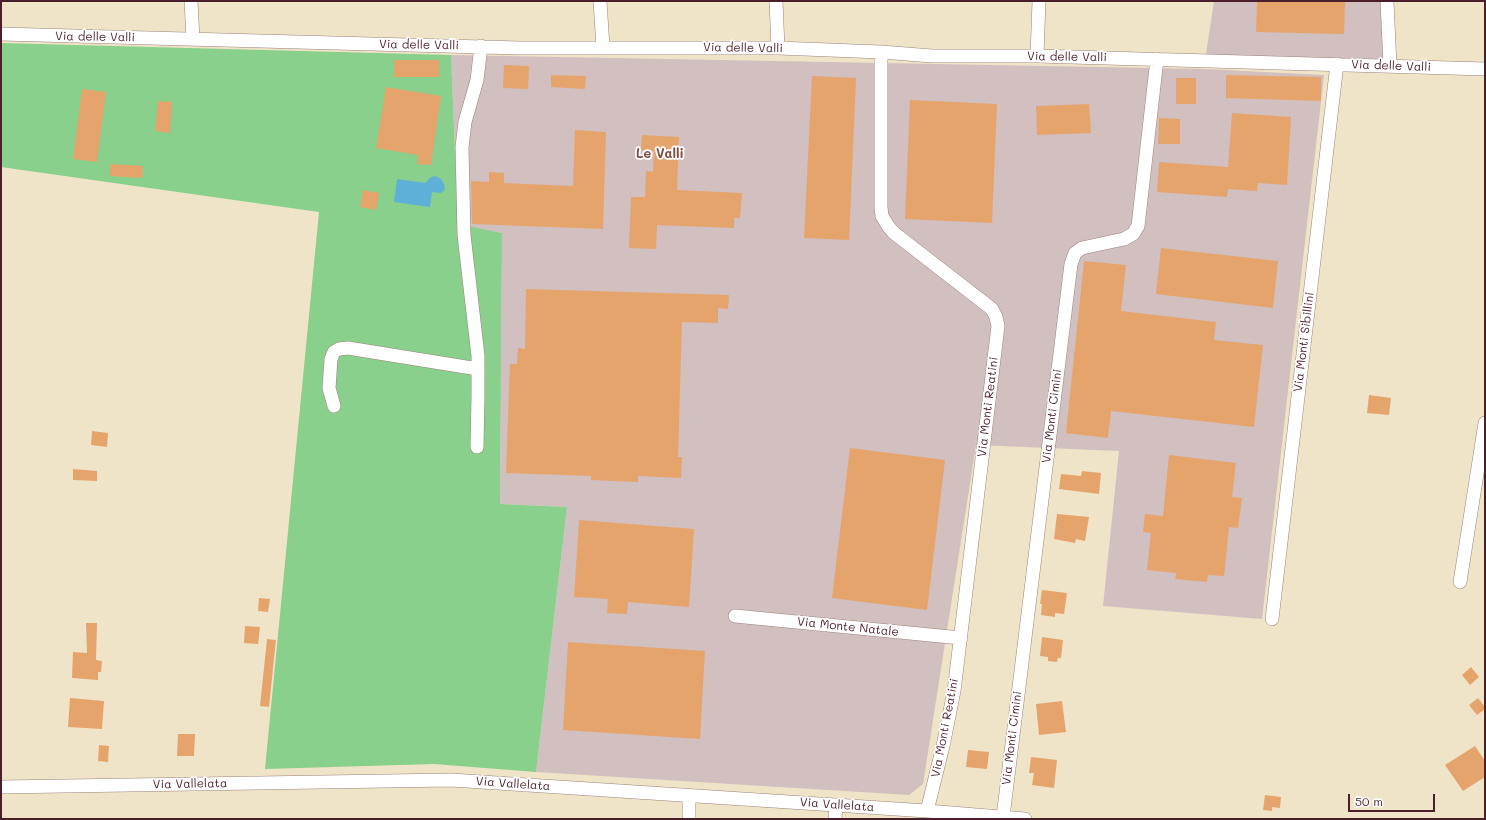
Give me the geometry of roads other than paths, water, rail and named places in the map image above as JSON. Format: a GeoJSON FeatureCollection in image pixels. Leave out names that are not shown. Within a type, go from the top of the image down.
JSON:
{"type":"FeatureCollection","features":[{"type":"Feature","properties":{"kind":"street"},"geometry":{"type":"LineString","coordinates":[[191,1],[193,39]]}},
{"type":"Feature","properties":{"kind":"street"},"geometry":{"type":"LineString","coordinates":[[600,1],[602,47]]}},
{"type":"Feature","properties":{"kind":"street"},"geometry":{"type":"LineString","coordinates":[[776,1],[778,48]]}},
{"type":"Feature","properties":{"kind":"street"},"geometry":{"type":"LineString","coordinates":[[1037,56],[1039,1]]}},
{"type":"Feature","properties":{"kind":"street"},"geometry":{"type":"LineString","coordinates":[[1386,1],[1390,66]]}},
{"type":"Feature","properties":{"kind":"street","name":"Via delle Valli"},"geometry":{"type":"LineString","coordinates":[[1,34],[520,48],[778,48],[881,52],[932,56],[1037,56],[1485,69]]}},
{"type":"Feature","properties":{"kind":"street"},"geometry":{"type":"LineString","coordinates":[[477,447],[478,370],[464,235],[462,147],[465,122],[477,80],[481,46]]}},
{"type":"Feature","properties":{"kind":"street","name":"Via Monti Reatini"},"geometry":{"type":"LineString","coordinates":[[881,52],[882,216],[894,233],[992,309],[998,326],[961,638],[950,716],[927,811]]}},
{"type":"Feature","properties":{"kind":"street","name":"Via Monti Cimini"},"geometry":{"type":"LineString","coordinates":[[1003,817],[1071,264],[1075,253],[1082,248],[1124,239],[1133,234],[1138,226],[1157,59]]}},
{"type":"Feature","properties":{"kind":"street","name":"Via Monti Sibillini"},"geometry":{"type":"LineString","coordinates":[[1272,619],[1337,64]]}},
{"type":"Feature","properties":{"kind":"street"},"geometry":{"type":"LineString","coordinates":[[334,406],[329,388],[330,367],[332,355],[335,350],[339,349],[348,348],[478,370]]}},
{"type":"Feature","properties":{"kind":"street"},"geometry":{"type":"LineString","coordinates":[[1460,582],[1485,423]]}},
{"type":"Feature","properties":{"kind":"street","name":"Via Monte Natale"},"geometry":{"type":"LineString","coordinates":[[735,616],[961,638]]}},
{"type":"Feature","properties":{"kind":"street","name":"Via Vallelata"},"geometry":{"type":"LineString","coordinates":[[1,787],[452,780],[927,811],[1025,819]]}},
{"type":"Feature","properties":{"kind":"street"},"geometry":{"type":"LineString","coordinates":[[689,796],[689,819]]}},
{"type":"Feature","properties":{"kind":"street"},"geometry":{"type":"LineString","coordinates":[[835,819],[836,805]]}},
{"type":"Feature","properties":{"kind":"water"},"geometry":{"type":"Polygon","coordinates":[[[435,176],[441,179],[445,189],[441,193],[432,192],[430,207],[394,202],[397,179],[425,183],[431,177],[435,176]]]}},
{"type":"Feature","properties":{"kind":"district","name":"Le Valli"},"geometry":{"type":"Point","coordinates":[660,154]}}]}
